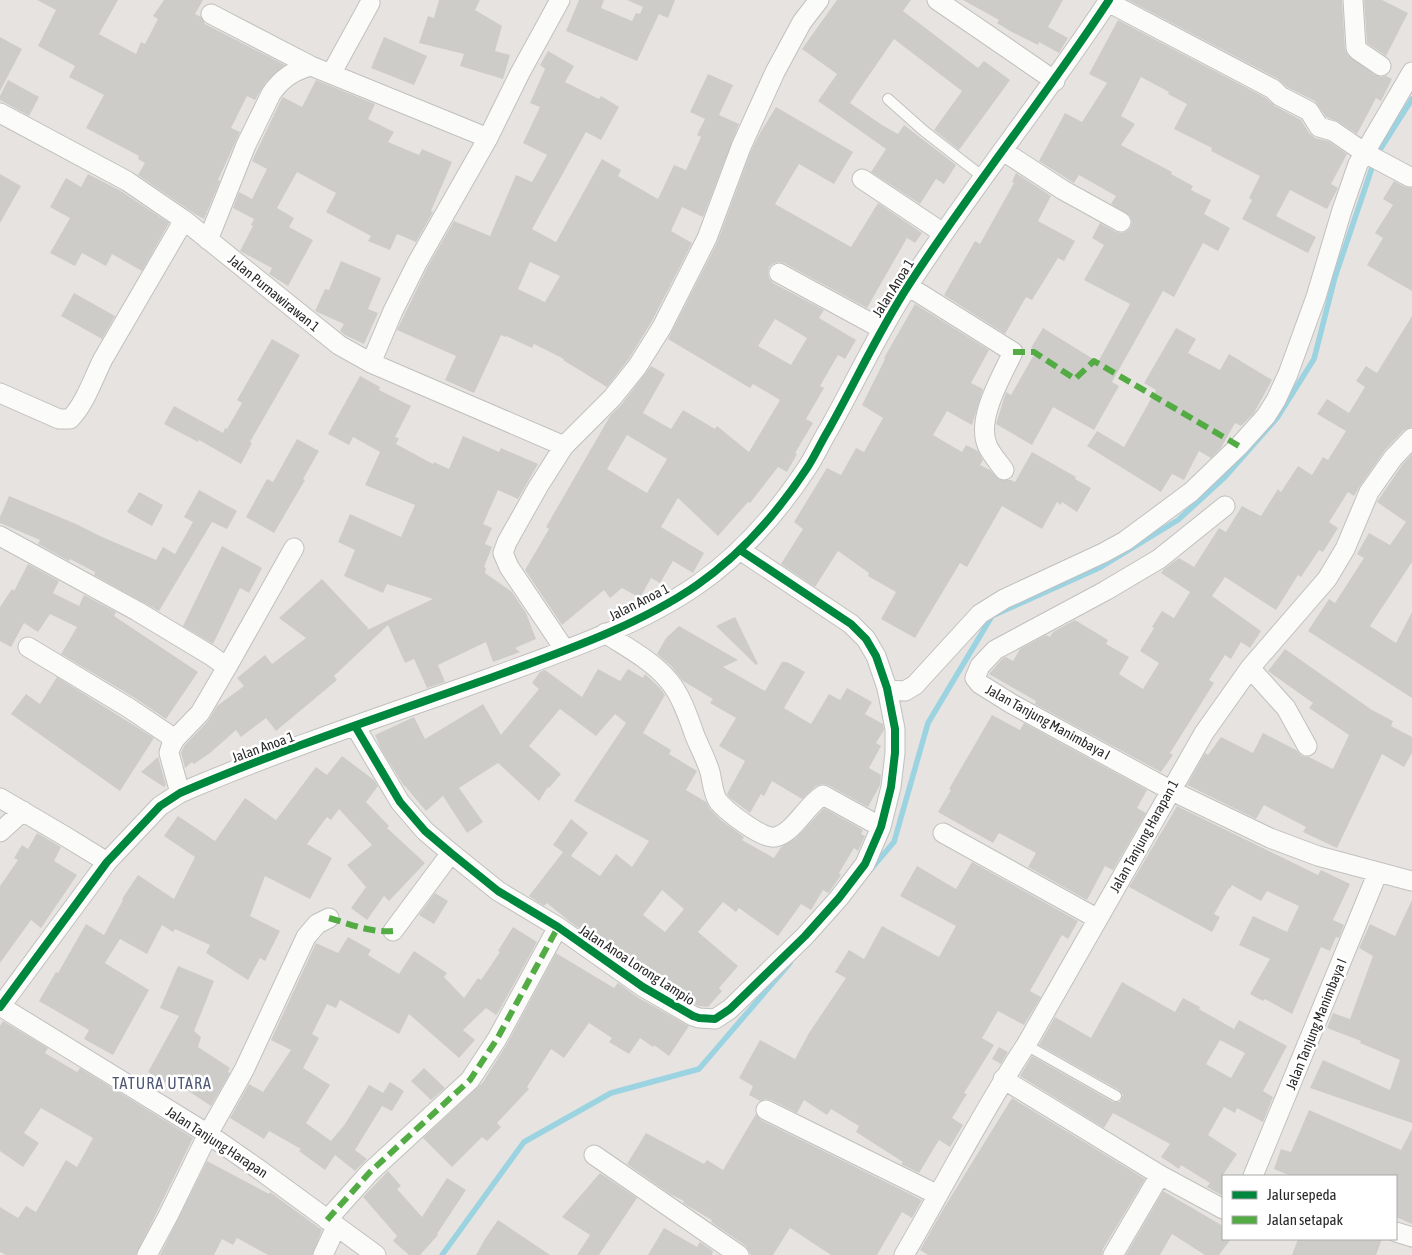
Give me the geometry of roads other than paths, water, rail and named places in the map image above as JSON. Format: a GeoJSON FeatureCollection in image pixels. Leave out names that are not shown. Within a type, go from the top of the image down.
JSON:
{"type":"FeatureCollection","features":[{"type":"Feature","properties":{"kind":"street"},"geometry":{"type":"LineString","coordinates":[[371,363],[392,311],[488,138],[520,73],[560,0]]}},
{"type":"Feature","properties":{"kind":"street"},"geometry":{"type":"LineString","coordinates":[[565,650],[508,567],[503,553],[538,487],[564,446],[612,398],[637,366],[662,327],[707,238],[741,147],[775,72],[802,22],[820,0]]}},
{"type":"Feature","properties":{"kind":"street"},"geometry":{"type":"LineString","coordinates":[[937,0],[1055,80]]}},
{"type":"Feature","properties":{"kind":"street"},"geometry":{"type":"LineString","coordinates":[[1352,0],[1356,48],[1381,66]]}},
{"type":"Feature","properties":{"kind":"street"},"geometry":{"type":"LineString","coordinates":[[331,74],[369,1]]}},
{"type":"Feature","properties":{"kind":"street"},"geometry":{"type":"LineString","coordinates":[[1109,1],[1273,89],[1280,96],[1309,111],[1319,127],[1333,131],[1367,154],[1410,177]]}},
{"type":"Feature","properties":{"kind":"street","name":"Jalan Anoa 1"},"geometry":{"type":"LineString","coordinates":[[0,1007],[107,862],[160,806],[180,793],[355,726],[565,650],[654,612],[698,584],[740,550],[780,505],[807,467],[882,329],[908,286],[1109,1]]}},
{"type":"Feature","properties":{"kind":"street"},"geometry":{"type":"LineString","coordinates":[[211,14],[311,66],[488,138]]}},
{"type":"Feature","properties":{"kind":"street"},"geometry":{"type":"LineString","coordinates":[[208,240],[246,145],[271,94],[286,78],[311,66]]}},
{"type":"Feature","properties":{"kind":"street"},"geometry":{"type":"LineString","coordinates":[[887,690],[906,691],[915,685],[966,628],[988,608],[1125,541],[1191,492],[1239,446],[1266,416],[1285,383],[1316,297],[1358,164],[1367,154],[1412,72]]}},
{"type":"Feature","properties":{"kind":"street","name":"Jalan Purnawirawan 1"},"geometry":{"type":"LineString","coordinates":[[0,113],[127,181],[184,220],[315,328],[339,345],[371,363],[564,446]]}},
{"type":"Feature","properties":{"kind":"street"},"geometry":{"type":"LineString","coordinates":[[1003,150],[1063,190],[1121,222]]}},
{"type":"Feature","properties":{"kind":"street"},"geometry":{"type":"LineString","coordinates":[[862,179],[943,234]]}},
{"type":"Feature","properties":{"kind":"street"},"geometry":{"type":"LineString","coordinates":[[0,393],[59,419],[70,419],[76,413],[114,341],[184,220]]}},
{"type":"Feature","properties":{"kind":"street"},"geometry":{"type":"LineString","coordinates":[[779,273],[882,329]]}},
{"type":"Feature","properties":{"kind":"street"},"geometry":{"type":"LineString","coordinates":[[908,286],[1013,352],[985,418],[985,435],[988,447],[1004,470]]}},
{"type":"Feature","properties":{"kind":"street","name":"Jalan Tanjung Harapan 1"},"geometry":{"type":"LineString","coordinates":[[907,1254],[970,1135],[1003,1079],[1026,1045],[1204,733],[1250,668],[1327,579],[1345,549],[1369,492],[1393,458],[1412,438]]}},
{"type":"Feature","properties":{"kind":"street","name":"Jalan Tanjung Manimbaya I"},"geometry":{"type":"LineString","coordinates":[[1225,506],[1159,559],[1105,591],[995,650],[980,666],[975,676],[977,681],[1012,704],[1170,790],[1270,838],[1318,856],[1378,872],[1411,877]]}},
{"type":"Feature","properties":{"kind":"street"},"geometry":{"type":"LineString","coordinates":[[0,536],[137,611],[210,655],[226,667]]}},
{"type":"Feature","properties":{"kind":"street"},"geometry":{"type":"LineString","coordinates":[[180,793],[169,753],[175,739],[200,713],[294,548]]}},
{"type":"Feature","properties":{"kind":"street","name":"Jalan Anoa Lorong Lampio"},"geometry":{"type":"LineString","coordinates":[[355,726],[400,802],[425,831],[450,853],[498,891],[558,928],[643,987],[683,1012],[699,1018],[715,1019],[730,1009],[804,936],[839,898],[865,864],[881,827],[888,804],[895,753],[895,729],[887,690],[876,656],[866,638],[851,624],[740,550]]}},
{"type":"Feature","properties":{"kind":"street"},"geometry":{"type":"LineString","coordinates":[[605,633],[649,663],[670,682],[706,759],[718,800],[754,831],[767,837],[781,836],[823,795],[881,827]]}},
{"type":"Feature","properties":{"kind":"street"},"geometry":{"type":"LineString","coordinates":[[28,647],[129,708],[175,739]]}},
{"type":"Feature","properties":{"kind":"street"},"geometry":{"type":"LineString","coordinates":[[1250,668],[1286,708],[1307,746]]}},
{"type":"Feature","properties":{"kind":"street"},"geometry":{"type":"LineString","coordinates":[[0,798],[107,862]]}},
{"type":"Feature","properties":{"kind":"street"},"geometry":{"type":"LineString","coordinates":[[0,832],[23,811]]}},
{"type":"Feature","properties":{"kind":"street"},"geometry":{"type":"LineString","coordinates":[[943,833],[1098,919]]}},
{"type":"Feature","properties":{"kind":"street"},"geometry":{"type":"LineString","coordinates":[[393,931],[450,853]]}},
{"type":"Feature","properties":{"kind":"street","name":"Jalan Tanjung Manimbaya I"},"geometry":{"type":"LineString","coordinates":[[1254,1175],[1378,872]]}},
{"type":"Feature","properties":{"kind":"street"},"geometry":{"type":"LineString","coordinates":[[147,1255],[208,1134],[244,1070],[306,937],[317,924],[329,918]]}},
{"type":"Feature","properties":{"kind":"street"},"geometry":{"type":"LineString","coordinates":[[323,1255],[332,1223],[370,1172],[470,1080],[497,1038],[558,928]]}},
{"type":"Feature","properties":{"kind":"street","name":"Jalan Tanjung Harapan"},"geometry":{"type":"LineString","coordinates":[[0,1007],[208,1134],[376,1255]]}},
{"type":"Feature","properties":{"kind":"street"},"geometry":{"type":"LineString","coordinates":[[1003,1079],[1160,1175],[1222,1208]]}},
{"type":"Feature","properties":{"kind":"street"},"geometry":{"type":"LineString","coordinates":[[766,1110],[938,1195]]}},
{"type":"Feature","properties":{"kind":"street"},"geometry":{"type":"LineString","coordinates":[[594,1155],[739,1255]]}},
{"type":"Feature","properties":{"kind":"street"},"geometry":{"type":"LineString","coordinates":[[1113,1255],[1160,1175]]}},
{"type":"Feature","properties":{"kind":"street"},"geometry":{"type":"LineString","coordinates":[[1397,1232],[1412,1237]]}},
{"type":"Feature","properties":{"kind":"lane"},"geometry":{"type":"LineString","coordinates":[[888,98],[924,131],[984,177]]}},
{"type":"Feature","properties":{"kind":"lane"},"geometry":{"type":"LineString","coordinates":[[1026,1045],[1116,1096]]}},
{"type":"Feature","properties":{"kind":"waterway"},"geometry":{"type":"LineString","coordinates":[[871,869],[894,842],[928,723],[992,616],[1101,567],[1178,520],[1225,477],[1277,418],[1314,359],[1335,277],[1376,156],[1412,99]]}},
{"type":"Feature","properties":{"kind":"waterway"},"geometry":{"type":"LineString","coordinates":[[442,1255],[524,1142],[611,1093],[699,1069],[790,963]]}},
{"type":"Feature","properties":{"kind":"district","name":"TATURA UTARA"},"geometry":{"type":"Point","coordinates":[162,1083]}}]}
